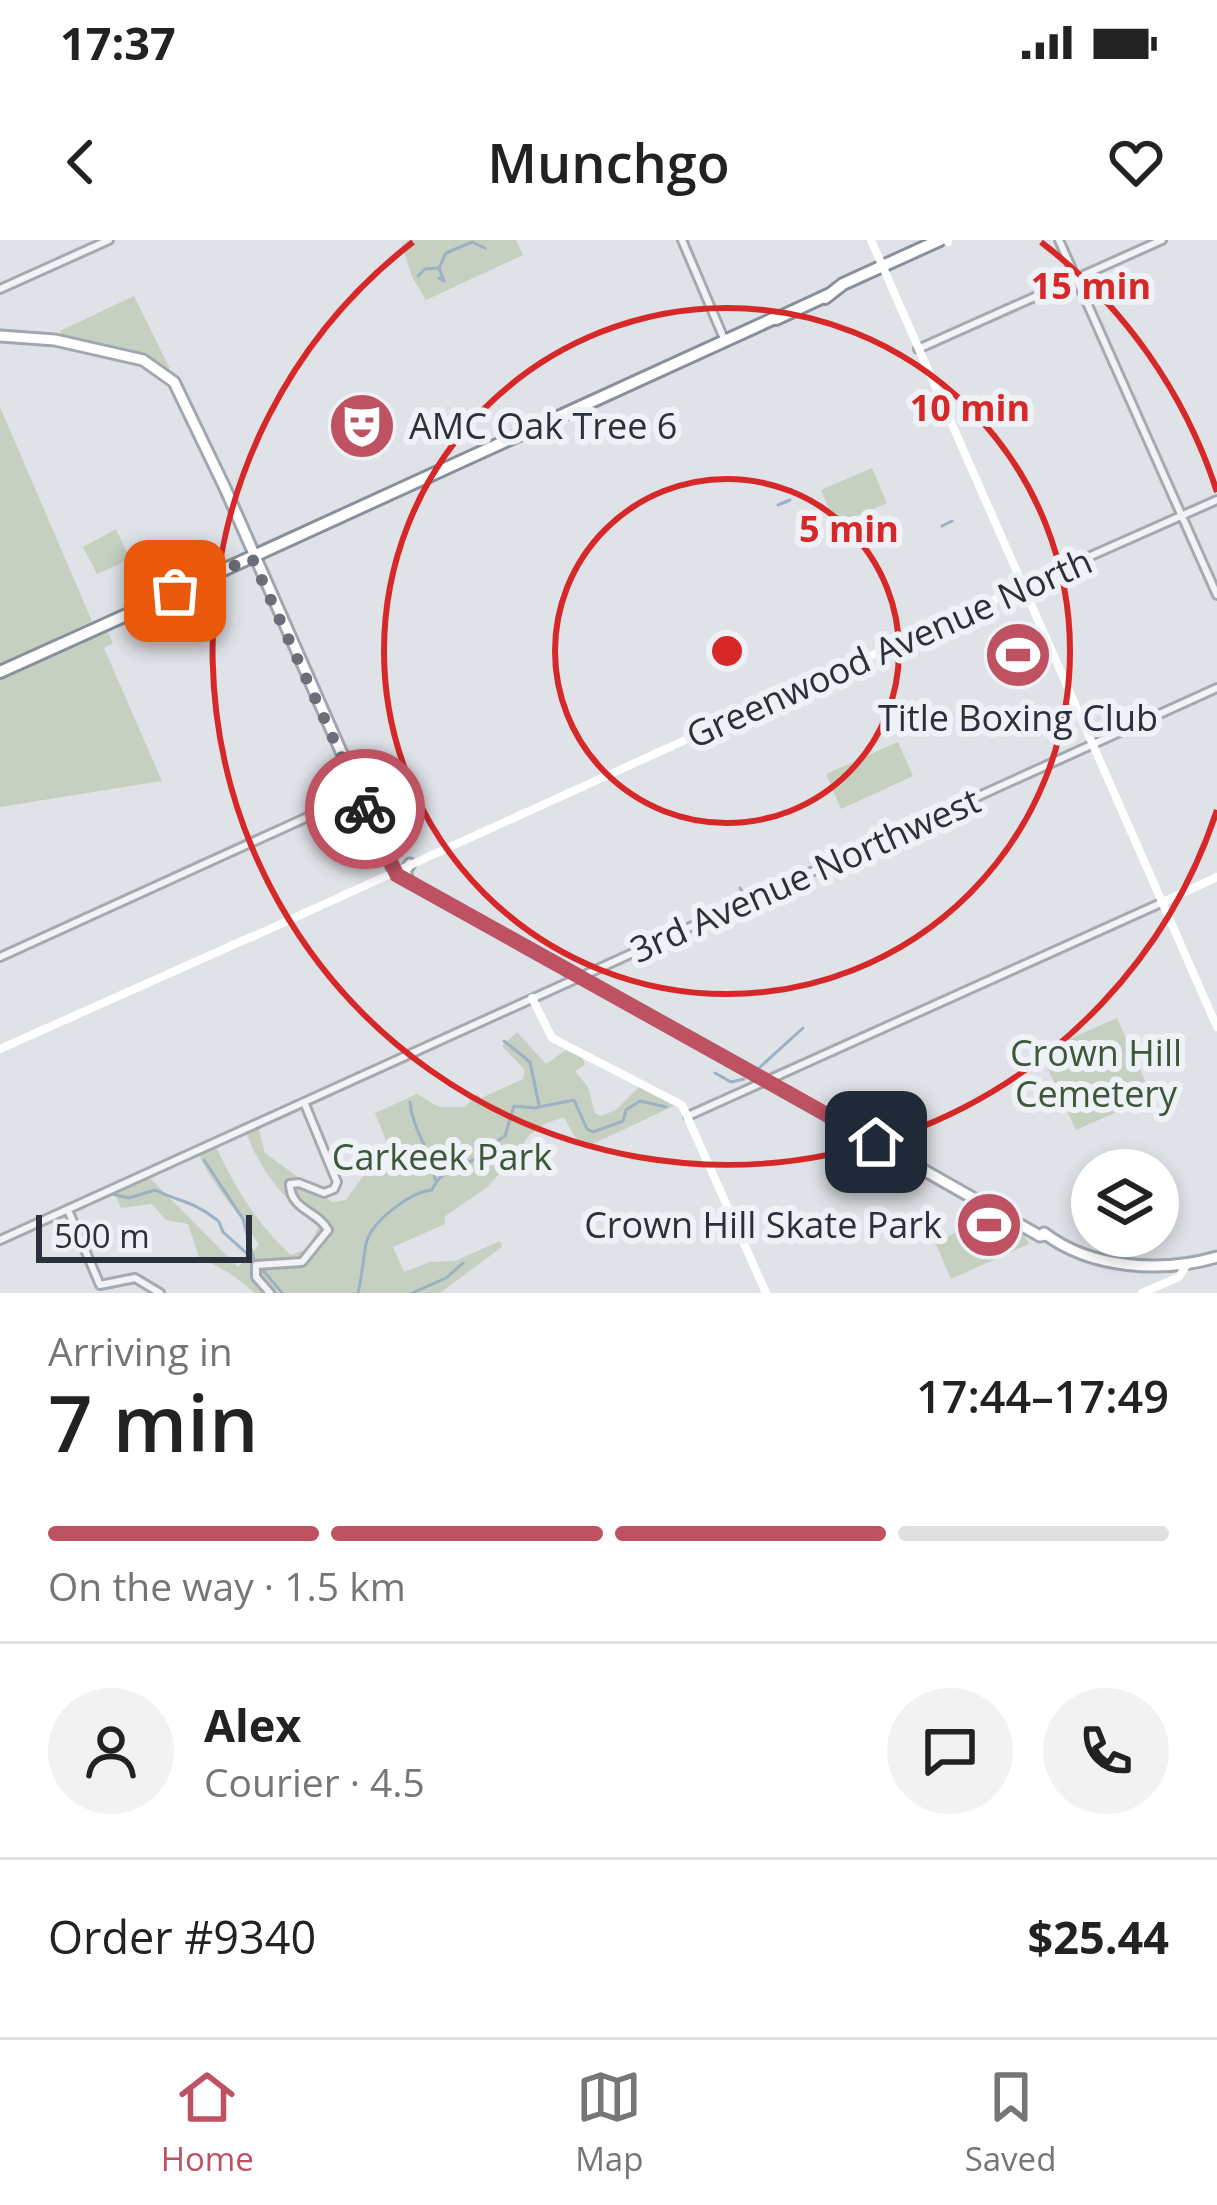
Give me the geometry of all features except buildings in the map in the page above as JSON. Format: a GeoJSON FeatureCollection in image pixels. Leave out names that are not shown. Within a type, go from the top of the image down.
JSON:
{"type":"FeatureCollection","features":[{"type":"Feature","properties":{"kind":"highway"},"geometry":{"type":"LineString","coordinates":[[0,672],[947,241]]}},
{"type":"Feature","properties":{"kind":"main road"},"geometry":{"type":"LineString","coordinates":[[871,240],[1217,1027]]}},
{"type":"Feature","properties":{"kind":"main road"},"geometry":{"type":"LineString","coordinates":[[0,335],[63,341],[143,360],[160,369],[180,391],[394,872],[1074,1250],[1118,1263],[1192,1263],[1217,1257]]}},
{"type":"Feature","properties":{"kind":"main road","name":"Greenwood Avenue North"},"geometry":{"type":"LineString","coordinates":[[0,1049],[1022,587]]}},
{"type":"Feature","properties":{"kind":"main road"},"geometry":{"type":"LineString","coordinates":[[408,881],[410,864]]}},
{"type":"Feature","properties":{"kind":"main road"},"geometry":{"type":"LineString","coordinates":[[1161,903],[1217,879]]}},
{"type":"Feature","properties":{"kind":"main road"},"geometry":{"type":"LineString","coordinates":[[565,984],[566,969]]}},
{"type":"Feature","properties":{"kind":"main road"},"geometry":{"type":"LineString","coordinates":[[532,998],[551,1037],[675,1099],[688,1116],[766,1293]]}},
{"type":"Feature","properties":{"kind":"main road"},"geometry":{"type":"LineString","coordinates":[[1142,1293],[1179,1277],[1192,1263]]}},
{"type":"Feature","properties":{"kind":"street"},"geometry":{"type":"LineString","coordinates":[[0,290],[109,240]]}},
{"type":"Feature","properties":{"kind":"street"},"geometry":{"type":"LineString","coordinates":[[682,240],[725,341]]}},
{"type":"Feature","properties":{"kind":"street"},"geometry":{"type":"LineString","coordinates":[[1059,240],[1217,595]]}},
{"type":"Feature","properties":{"kind":"street"},"geometry":{"type":"LineString","coordinates":[[918,349],[1162,240]]}},
{"type":"Feature","properties":{"kind":"street","name":"Greenwood Avenue North"},"geometry":{"type":"LineString","coordinates":[[1022,587],[1217,500]]}},
{"type":"Feature","properties":{"kind":"street","name":"3rd Avenue Northwest"},"geometry":{"type":"LineString","coordinates":[[0,1240],[1217,688]]}},
{"type":"Feature","properties":{"kind":"street"},"geometry":{"type":"LineString","coordinates":[[0,957],[358,794]]}},
{"type":"Feature","properties":{"kind":"street"},"geometry":{"type":"LineString","coordinates":[[688,1116],[1161,903]]}},
{"type":"Feature","properties":{"kind":"street"},"geometry":{"type":"LineString","coordinates":[[270,1293],[256,1277],[255,1267],[302,1262],[327,1232],[325,1223],[298,1205],[289,1185],[295,1182],[324,1193],[334,1189],[337,1180],[304,1102]]}},
{"type":"Feature","properties":{"kind":"street"},"geometry":{"type":"LineString","coordinates":[[68,1210],[102,1286],[139,1279],[160,1293]]}},
{"type":"Feature","properties":{"kind":"green space"},"geometry":{"type":"Polygon","coordinates":[[[408,240],[516,240],[523,255],[426,300],[412,277],[402,245],[408,240]]]}},
{"type":"Feature","properties":{"kind":"green space"},"geometry":{"type":"Polygon","coordinates":[[[134,296],[170,374],[144,358],[64,338],[60,331],[134,296]]]}},
{"type":"Feature","properties":{"kind":"green space"},"geometry":{"type":"Polygon","coordinates":[[[0,407],[92,621],[0,665],[0,407]]]}},
{"type":"Feature","properties":{"kind":"green space"},"geometry":{"type":"Polygon","coordinates":[[[872,468],[887,503],[836,525],[821,490],[872,468]]]}},
{"type":"Feature","properties":{"kind":"green space"},"geometry":{"type":"Polygon","coordinates":[[[116,529],[130,559],[97,574],[83,547],[116,529]]]}},
{"type":"Feature","properties":{"kind":"green space"},"geometry":{"type":"Polygon","coordinates":[[[107,629],[113,643],[104,648],[162,781],[0,807],[0,678],[107,629]]]}},
{"type":"Feature","properties":{"kind":"green space"},"geometry":{"type":"Polygon","coordinates":[[[898,742],[913,776],[841,809],[826,774],[898,742]]]}},
{"type":"Feature","properties":{"kind":"green space","name":"Crown Hill Cemetery"},"geometry":{"type":"Polygon","coordinates":[[[1117,1018],[1152,1096],[1076,1130],[1040,1052],[1117,1018]]]}},
{"type":"Feature","properties":{"kind":"green space","name":"Carkeek Park"},"geometry":{"type":"Polygon","coordinates":[[[517,1032],[546,1064],[566,1050],[582,1057],[585,1065],[575,1071],[588,1087],[595,1113],[601,1116],[616,1110],[640,1086],[676,1105],[586,1147],[564,1117],[529,1135],[486,1188],[444,1217],[445,1224],[393,1247],[404,1272],[430,1262],[455,1261],[500,1241],[502,1247],[440,1293],[255,1293],[199,1257],[188,1224],[166,1220],[152,1204],[121,1208],[114,1192],[148,1176],[238,1267],[259,1245],[197,1150],[214,1142],[237,1188],[267,1230],[291,1255],[307,1249],[319,1226],[274,1183],[245,1128],[257,1123],[265,1153],[332,1202],[346,1200],[367,1171],[391,1153],[375,1113],[417,1094],[439,1107],[465,1107],[477,1094],[481,1098],[523,1079],[525,1070],[502,1046],[517,1032]]]}},
{"type":"Feature","properties":{"kind":"green space"},"geometry":{"type":"Polygon","coordinates":[[[996,1215],[1022,1230],[1029,1244],[951,1279],[935,1242],[996,1215]]]}},
{"type":"Feature","properties":{"kind":"waterway"},"geometry":{"type":"LineString","coordinates":[[439,278],[444,281],[439,268],[446,253],[472,242],[485,248]]}},
{"type":"Feature","properties":{"kind":"waterway"},"geometry":{"type":"LineString","coordinates":[[418,276],[425,269],[437,268]]}},
{"type":"Feature","properties":{"kind":"waterway"},"geometry":{"type":"LineString","coordinates":[[778,505],[790,500]]}},
{"type":"Feature","properties":{"kind":"waterway"},"geometry":{"type":"LineString","coordinates":[[942,526],[952,521]]}},
{"type":"Feature","properties":{"kind":"waterway"},"geometry":{"type":"LineString","coordinates":[[740,888],[745,897]]}},
{"type":"Feature","properties":{"kind":"waterway"},"geometry":{"type":"LineString","coordinates":[[759,1068],[803,1028]]}},
{"type":"Feature","properties":{"kind":"waterway"},"geometry":{"type":"LineString","coordinates":[[504,1041],[530,1062],[539,1105]]}},
{"type":"Feature","properties":{"kind":"waterway"},"geometry":{"type":"LineString","coordinates":[[715,1073],[731,1082],[744,1079]]}},
{"type":"Feature","properties":{"kind":"waterway"},"geometry":{"type":"LineString","coordinates":[[358,1293],[366,1244],[375,1226],[403,1202],[432,1190],[447,1173],[505,1136],[514,1106],[534,1108],[574,1100],[587,1129],[593,1132],[623,1121],[626,1110],[640,1101],[666,1107]]}},
{"type":"Feature","properties":{"kind":"waterway"},"geometry":{"type":"LineString","coordinates":[[410,1102],[435,1179]]}},
{"type":"Feature","properties":{"kind":"waterway"},"geometry":{"type":"LineString","coordinates":[[204,1160],[243,1219],[254,1260]]}},
{"type":"Feature","properties":{"kind":"waterway"},"geometry":{"type":"LineString","coordinates":[[112,1194],[129,1198],[155,1190],[217,1220]]}},
{"type":"Feature","properties":{"kind":"waterway"},"geometry":{"type":"LineString","coordinates":[[219,1222],[223,1232],[253,1259]]}},
{"type":"Feature","properties":{"kind":"waterway"},"geometry":{"type":"LineString","coordinates":[[412,1293],[446,1278],[463,1263]]}},
{"type":"Feature","properties":{"kind":"waterway"},"geometry":{"type":"LineString","coordinates":[[262,1269],[282,1293]]}},
{"type":"Feature","properties":{"kind":"way so far"},"geometry":{"type":"LineString","coordinates":[[175,591],[252,558],[365,809]]}},
{"type":"Feature","properties":{"kind":"place","name":"AMC Oak Tree 6"},"geometry":{"type":"Point","coordinates":[362,426]}},
{"type":"Feature","properties":{"kind":"place","name":"Title Boxing Club"},"geometry":{"type":"Point","coordinates":[1018,655]}},
{"type":"Feature","properties":{"kind":"place","name":"Crown Hill Skate Park"},"geometry":{"type":"Point","coordinates":[989,1225]}},
{"type":"Feature","properties":{"kind":"route"},"geometry":{"type":"LineString","coordinates":[[365,809],[397,875],[876,1142]]}}]}
